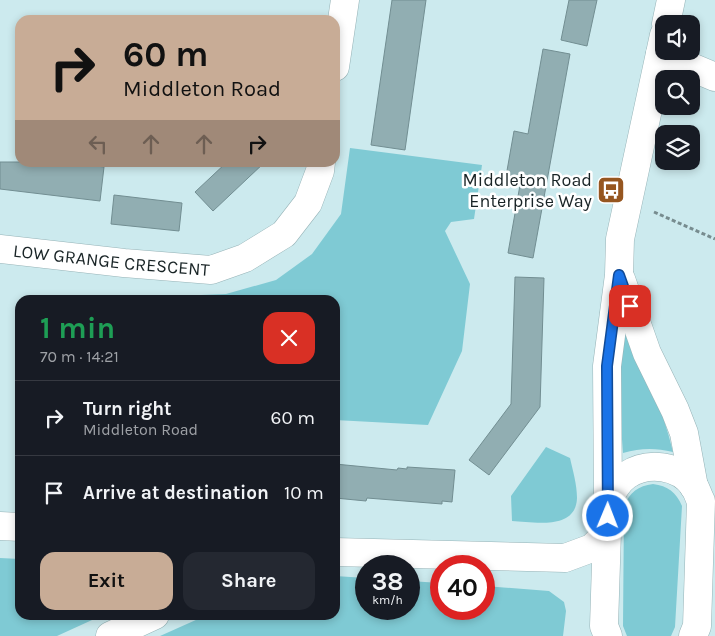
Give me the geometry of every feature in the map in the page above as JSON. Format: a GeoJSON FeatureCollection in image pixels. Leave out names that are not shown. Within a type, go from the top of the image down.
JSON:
{"type":"FeatureCollection","features":[{"type":"Feature","properties":{"kind":"street"},"geometry":{"type":"LineString","coordinates":[[340,34],[345,0]]}},
{"type":"Feature","properties":{"kind":"street"},"geometry":{"type":"LineString","coordinates":[[668,15],[671,0]]}},
{"type":"Feature","properties":{"kind":"street"},"geometry":{"type":"LineString","coordinates":[[605,633],[608,500],[607,366],[619,275],[620,239],[659,60]]}},
{"type":"Feature","properties":{"kind":"street"},"geometry":{"type":"LineString","coordinates":[[686,60],[715,78]]}},
{"type":"Feature","properties":{"kind":"street","name":"LOW GRANGE CRESCENT"},"geometry":{"type":"LineString","coordinates":[[0,249],[124,264],[211,270],[245,258],[284,234],[308,203],[319,167]]}},
{"type":"Feature","properties":{"kind":"street"},"geometry":{"type":"LineString","coordinates":[[619,275],[647,353],[684,433],[694,486],[701,501],[696,633]]}},
{"type":"Feature","properties":{"kind":"street"},"geometry":{"type":"LineString","coordinates":[[608,500],[615,486],[626,475],[640,468],[655,466],[670,469],[683,476],[694,486]]}},
{"type":"Feature","properties":{"kind":"street"},"geometry":{"type":"LineString","coordinates":[[0,526],[15,528]]}},
{"type":"Feature","properties":{"kind":"street"},"geometry":{"type":"LineString","coordinates":[[340,552],[565,558],[592,548],[607,533]]}},
{"type":"Feature","properties":{"kind":"street"},"geometry":{"type":"LineString","coordinates":[[565,558],[588,569],[605,585]]}},
{"type":"Feature","properties":{"kind":"street"},"geometry":{"type":"LineString","coordinates":[[110,636],[144,620]]}},
{"type":"Feature","properties":{"kind":"path"},"geometry":{"type":"LineString","coordinates":[[629,201],[715,239]]}},
{"type":"Feature","properties":{"kind":"shaded area"},"geometry":{"type":"Polygon","coordinates":[[[350,148],[482,165],[474,219],[451,222],[445,231],[470,284],[462,351],[428,425],[340,420],[340,295],[200,295],[226,294],[276,280],[312,254],[341,214],[350,148]]]}},
{"type":"Feature","properties":{"kind":"shaded area"},"geometry":{"type":"Polygon","coordinates":[[[628,328],[659,404],[673,452],[648,449],[623,453],[616,357],[617,343],[628,328]]]}},
{"type":"Feature","properties":{"kind":"shaded area"},"geometry":{"type":"Polygon","coordinates":[[[546,447],[570,458],[577,493],[575,509],[562,520],[552,522],[512,521],[511,496],[546,447]]]}},
{"type":"Feature","properties":{"kind":"shaded area"},"geometry":{"type":"Polygon","coordinates":[[[653,484],[663,486],[671,491],[682,506],[675,627],[671,636],[627,636],[623,626],[624,506],[635,490],[653,484]]]}},
{"type":"Feature","properties":{"kind":"shaded area"},"geometry":{"type":"Polygon","coordinates":[[[0,558],[15,559],[15,620],[92,620],[57,636],[0,636],[0,558]]]}},
{"type":"Feature","properties":{"kind":"shaded area"},"geometry":{"type":"Polygon","coordinates":[[[340,576],[355,577],[355,620],[420,620],[420,582],[430,582],[430,620],[495,620],[495,587],[549,591],[564,602],[566,611],[563,636],[160,636],[196,620],[340,620],[340,576]]]}},
{"type":"Feature","properties":{"kind":"building"},"geometry":{"type":"Polygon","coordinates":[[[392,0],[426,0],[405,150],[371,145],[392,0]]]}},
{"type":"Feature","properties":{"kind":"building"},"geometry":{"type":"Polygon","coordinates":[[[569,0],[597,0],[587,46],[561,40],[569,0]]]}},
{"type":"Feature","properties":{"kind":"building"},"geometry":{"type":"Polygon","coordinates":[[[543,49],[570,54],[533,258],[508,253],[520,185],[505,182],[514,131],[528,134],[543,49]]]}},
{"type":"Feature","properties":{"kind":"building"},"geometry":{"type":"Polygon","coordinates":[[[0,162],[15,162],[15,167],[104,167],[100,201],[0,189],[0,162]]]}},
{"type":"Feature","properties":{"kind":"building"},"geometry":{"type":"Polygon","coordinates":[[[222,167],[260,167],[213,211],[195,192],[222,167]]]}},
{"type":"Feature","properties":{"kind":"building"},"geometry":{"type":"Polygon","coordinates":[[[114,195],[182,203],[179,231],[111,224],[114,195]]]}},
{"type":"Feature","properties":{"kind":"building"},"geometry":{"type":"Polygon","coordinates":[[[515,277],[544,278],[540,407],[489,475],[469,460],[511,404],[515,277]]]}},
{"type":"Feature","properties":{"kind":"building"},"geometry":{"type":"Polygon","coordinates":[[[340,464],[397,470],[398,468],[407,469],[407,467],[455,470],[452,502],[442,501],[442,504],[367,498],[366,501],[340,498],[340,464]]]}},
{"type":"Feature","properties":{"kind":"place","name":"Middleton Road Enterprise Way"},"geometry":{"type":"Point","coordinates":[611,190]}},
{"type":"Feature","properties":{"kind":"route"},"geometry":{"type":"LineString","coordinates":[[608,516],[607,366],[619,275],[630,306]]}}]}
